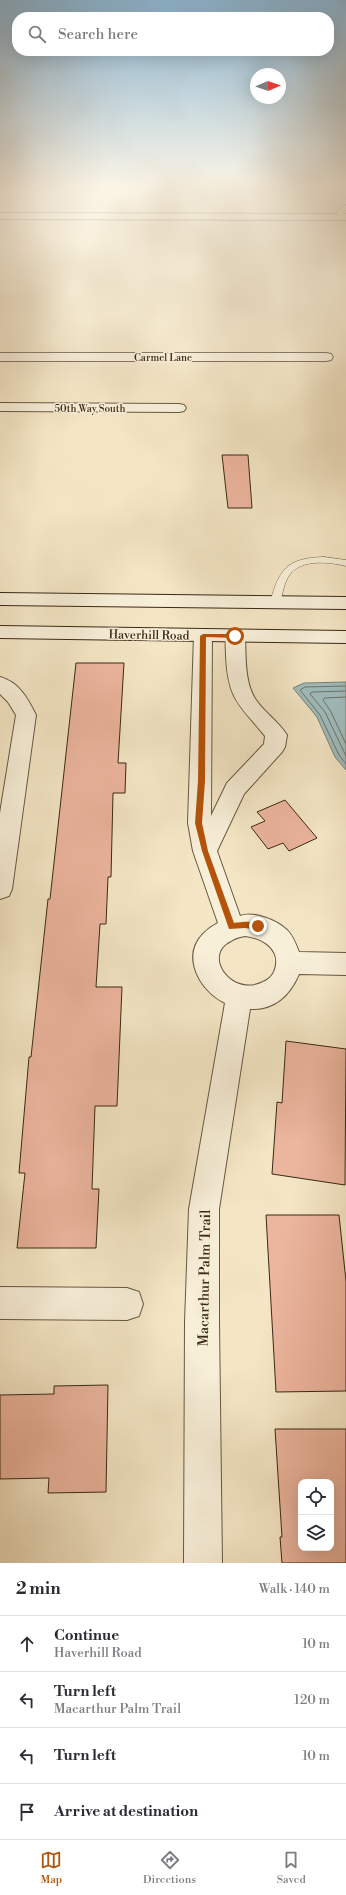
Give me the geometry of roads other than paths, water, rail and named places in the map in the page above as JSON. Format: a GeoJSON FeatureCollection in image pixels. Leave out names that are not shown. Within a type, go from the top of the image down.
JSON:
{"type":"FeatureCollection","features":[{"type":"Feature","properties":{"kind":"street","name":"Carmel Lane"},"geometry":{"type":"LineString","coordinates":[[0,357],[326,357]]}},
{"type":"Feature","properties":{"kind":"street","name":"50th Way South"},"geometry":{"type":"LineString","coordinates":[[0,407],[179,408]]}},
{"type":"Feature","properties":{"kind":"street"},"geometry":{"type":"LineString","coordinates":[[0,599],[346,603]]}},
{"type":"Feature","properties":{"kind":"street","name":"Haverhill Road"},"geometry":{"type":"LineString","coordinates":[[0,632],[203,636],[346,636]]}},
{"type":"Feature","properties":{"kind":"street"},"geometry":{"type":"LineString","coordinates":[[203,636],[199,823],[205,851],[232,927]]}},
{"type":"Feature","properties":{"kind":"street"},"geometry":{"type":"LineString","coordinates":[[205,851],[235,789],[274,747],[276,735],[268,724],[249,705],[241,692],[237,670],[235,636]]}},
{"type":"Feature","properties":{"kind":"street"},"geometry":{"type":"LineString","coordinates":[[0,684],[6,687],[19,700],[26,715],[0,889]]}},
{"type":"Feature","properties":{"kind":"street"},"geometry":{"type":"LineString","coordinates":[[245,925],[258,926],[271,932],[281,940],[287,951],[290,963],[288,974],[283,983],[274,991],[264,996],[252,998],[239,997],[225,991],[214,981],[207,969],[206,956],[210,943],[219,933],[232,927],[245,925]]}},
{"type":"Feature","properties":{"kind":"street"},"geometry":{"type":"LineString","coordinates":[[290,963],[346,964]]}},
{"type":"Feature","properties":{"kind":"street","name":"Macarthur Palm Trail"},"geometry":{"type":"LineString","coordinates":[[203,1563],[202,1322],[204,1209],[239,997]]}},
{"type":"Feature","properties":{"kind":"street"},"geometry":{"type":"LineString","coordinates":[[0,1303],[127,1304]]}},
{"type":"Feature","properties":{"kind":"lane"},"geometry":{"type":"LineString","coordinates":[[275,603],[282,580],[287,570],[300,563],[314,561],[346,563]]}},
{"type":"Feature","properties":{"kind":"water"},"geometry":{"type":"Polygon","coordinates":[[[346,682],[346,770],[335,757],[317,717],[293,688],[304,683],[346,682]]]}}]}
